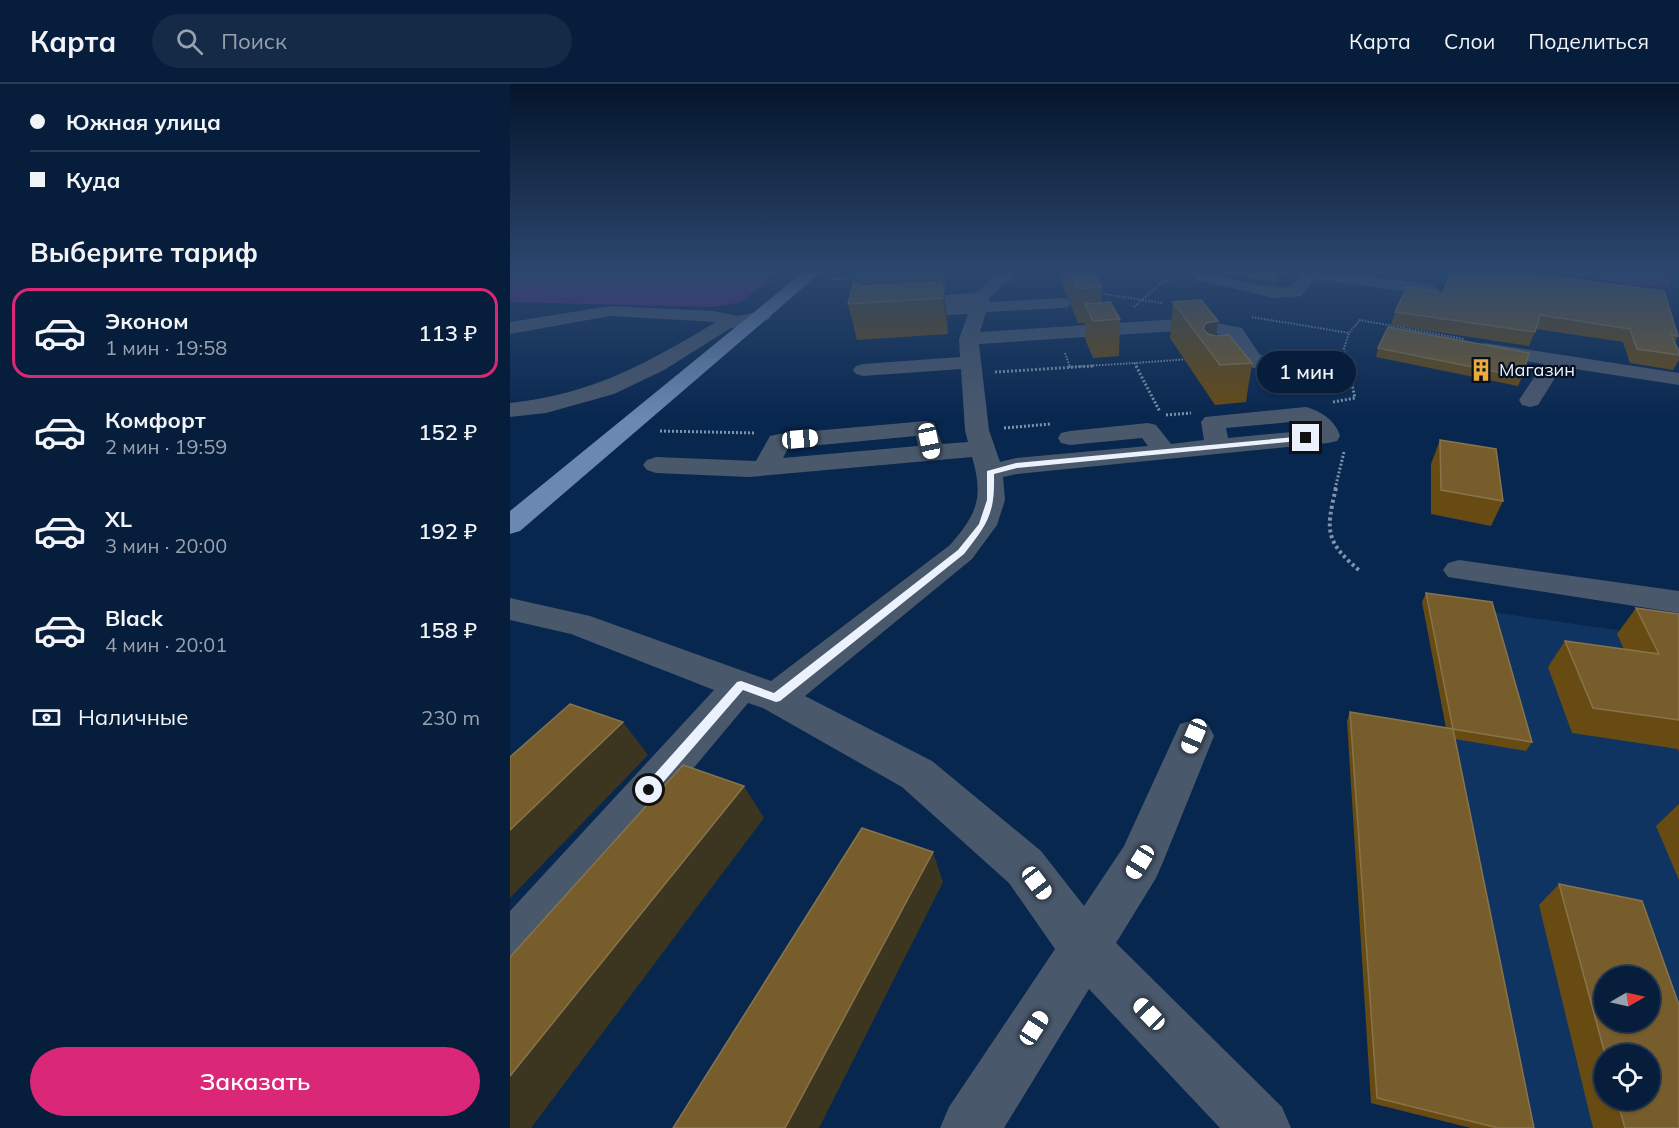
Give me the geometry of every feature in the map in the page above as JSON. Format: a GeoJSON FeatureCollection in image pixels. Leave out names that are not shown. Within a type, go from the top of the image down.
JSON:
{"type":"FeatureCollection","features":[{"type":"Feature","properties":{"kind":"main road"},"geometry":{"type":"LineString","coordinates":[[510,525],[755,322]]}},
{"type":"Feature","properties":{"kind":"street"},"geometry":{"type":"LineString","coordinates":[[510,328],[547,322]]}},
{"type":"Feature","properties":{"kind":"street"},"geometry":{"type":"LineString","coordinates":[[510,410],[546,406],[606,389],[657,366],[731,322]]}},
{"type":"Feature","properties":{"kind":"street"},"geometry":{"type":"LineString","coordinates":[[510,948],[759,692],[961,552],[983,525],[991,500],[996,462],[977,430],[971,358],[982,322]]}},
{"type":"Feature","properties":{"kind":"street"},"geometry":{"type":"LineString","coordinates":[[863,370],[907,357],[971,358],[1104,330],[1193,324],[1235,332],[1254,362]]}},
{"type":"Feature","properties":{"kind":"street"},"geometry":{"type":"LineString","coordinates":[[1468,343],[1556,360],[1679,379]]}},
{"type":"Feature","properties":{"kind":"street"},"geometry":{"type":"LineString","coordinates":[[1233,363],[1304,357]]}},
{"type":"Feature","properties":{"kind":"street"},"geometry":{"type":"LineString","coordinates":[[1530,400],[1556,360]]}},
{"type":"Feature","properties":{"kind":"street"},"geometry":{"type":"LineString","coordinates":[[656,465],[748,469],[932,454],[996,462],[1218,447]]}},
{"type":"Feature","properties":{"kind":"street"},"geometry":{"type":"LineString","coordinates":[[1459,570],[1679,602]]}},
{"type":"Feature","properties":{"kind":"street"},"geometry":{"type":"LineString","coordinates":[[510,609],[578,624],[759,692],[917,774],[1024,867],[1085,948],[1261,1128]]}},
{"type":"Feature","properties":{"kind":"street"},"geometry":{"type":"LineString","coordinates":[[970,1128],[1140,862],[1194,736]]}},
{"type":"Feature","properties":{"kind":"path"},"geometry":{"type":"LineString","coordinates":[[1104,330],[1115,322]]}},
{"type":"Feature","properties":{"kind":"path"},"geometry":{"type":"LineString","coordinates":[[1281,322],[1349,333],[1359,322]]}},
{"type":"Feature","properties":{"kind":"path"},"geometry":{"type":"LineString","coordinates":[[1368,322],[1468,343]]}},
{"type":"Feature","properties":{"kind":"path"},"geometry":{"type":"LineString","coordinates":[[971,358],[1135,363],[1193,359]]}},
{"type":"Feature","properties":{"kind":"path"},"geometry":{"type":"LineString","coordinates":[[1135,363],[1162,415]]}},
{"type":"Feature","properties":{"kind":"path"},"geometry":{"type":"LineString","coordinates":[[1342,464],[1328,528],[1332,542],[1361,572]]}},
{"type":"Feature","properties":{"kind":"shaded area"},"geometry":{"type":"Polygon","coordinates":[[[1422,602],[1679,639],[1679,1128],[1471,1128],[1448,737],[1422,602]]]}},
{"type":"Feature","properties":{"kind":"building"},"geometry":{"type":"Polygon","coordinates":[[[1188,322],[1214,322],[1206,323],[1203,329],[1215,336],[1229,335],[1252,363],[1220,365],[1188,322]]]}},
{"type":"Feature","properties":{"kind":"building"},"geometry":{"type":"Polygon","coordinates":[[[1463,322],[1538,322],[1535,332],[1463,322]]]}},
{"type":"Feature","properties":{"kind":"building"},"geometry":{"type":"Polygon","coordinates":[[[1583,322],[1674,322],[1678,336],[1671,335],[1679,355],[1637,349],[1630,329],[1583,322]]]}},
{"type":"Feature","properties":{"kind":"building"},"geometry":{"type":"Polygon","coordinates":[[[1388,327],[1529,353],[1522,377],[1378,348],[1388,327]]]}},
{"type":"Feature","properties":{"kind":"building"},"geometry":{"type":"Polygon","coordinates":[[[1440,440],[1496,449],[1503,501],[1441,490],[1440,440]]]}},
{"type":"Feature","properties":{"kind":"building"},"geometry":{"type":"Polygon","coordinates":[[[1426,593],[1492,602],[1532,742],[1453,729],[1426,593]]]}},
{"type":"Feature","properties":{"kind":"building"},"geometry":{"type":"Polygon","coordinates":[[[1636,608],[1679,614],[1679,720],[1593,708],[1565,641],[1659,654],[1636,608]]]}},
{"type":"Feature","properties":{"kind":"building"},"geometry":{"type":"Polygon","coordinates":[[[570,704],[623,722],[510,830],[510,757],[570,704]]]}},
{"type":"Feature","properties":{"kind":"building"},"geometry":{"type":"Polygon","coordinates":[[[1350,712],[1453,729],[1534,1128],[1498,1128],[1377,1098],[1350,712]]]}},
{"type":"Feature","properties":{"kind":"building"},"geometry":{"type":"Polygon","coordinates":[[[683,765],[744,786],[510,1076],[510,957],[683,765]]]}},
{"type":"Feature","properties":{"kind":"building"},"geometry":{"type":"Polygon","coordinates":[[[862,828],[933,852],[785,1128],[673,1128],[862,828]]]}},
{"type":"Feature","properties":{"kind":"building"},"geometry":{"type":"Polygon","coordinates":[[[1559,884],[1642,901],[1679,1005],[1679,1128],[1625,1128],[1620,1110],[1660,1110],[1660,1044],[1602,1044],[1599,1032],[1660,1032],[1660,966],[1594,966],[1594,1013],[1559,884]]]}},
{"type":"Feature","properties":{"kind":"place","name":"Магазин"},"geometry":{"type":"Point","coordinates":[1481,370]}},
{"type":"Feature","properties":{"kind":"route"},"geometry":{"type":"LineString","coordinates":[[649,790],[741,685],[776,698],[961,552],[983,525],[991,500],[990,473],[1016,466],[1306,438]]}}]}
